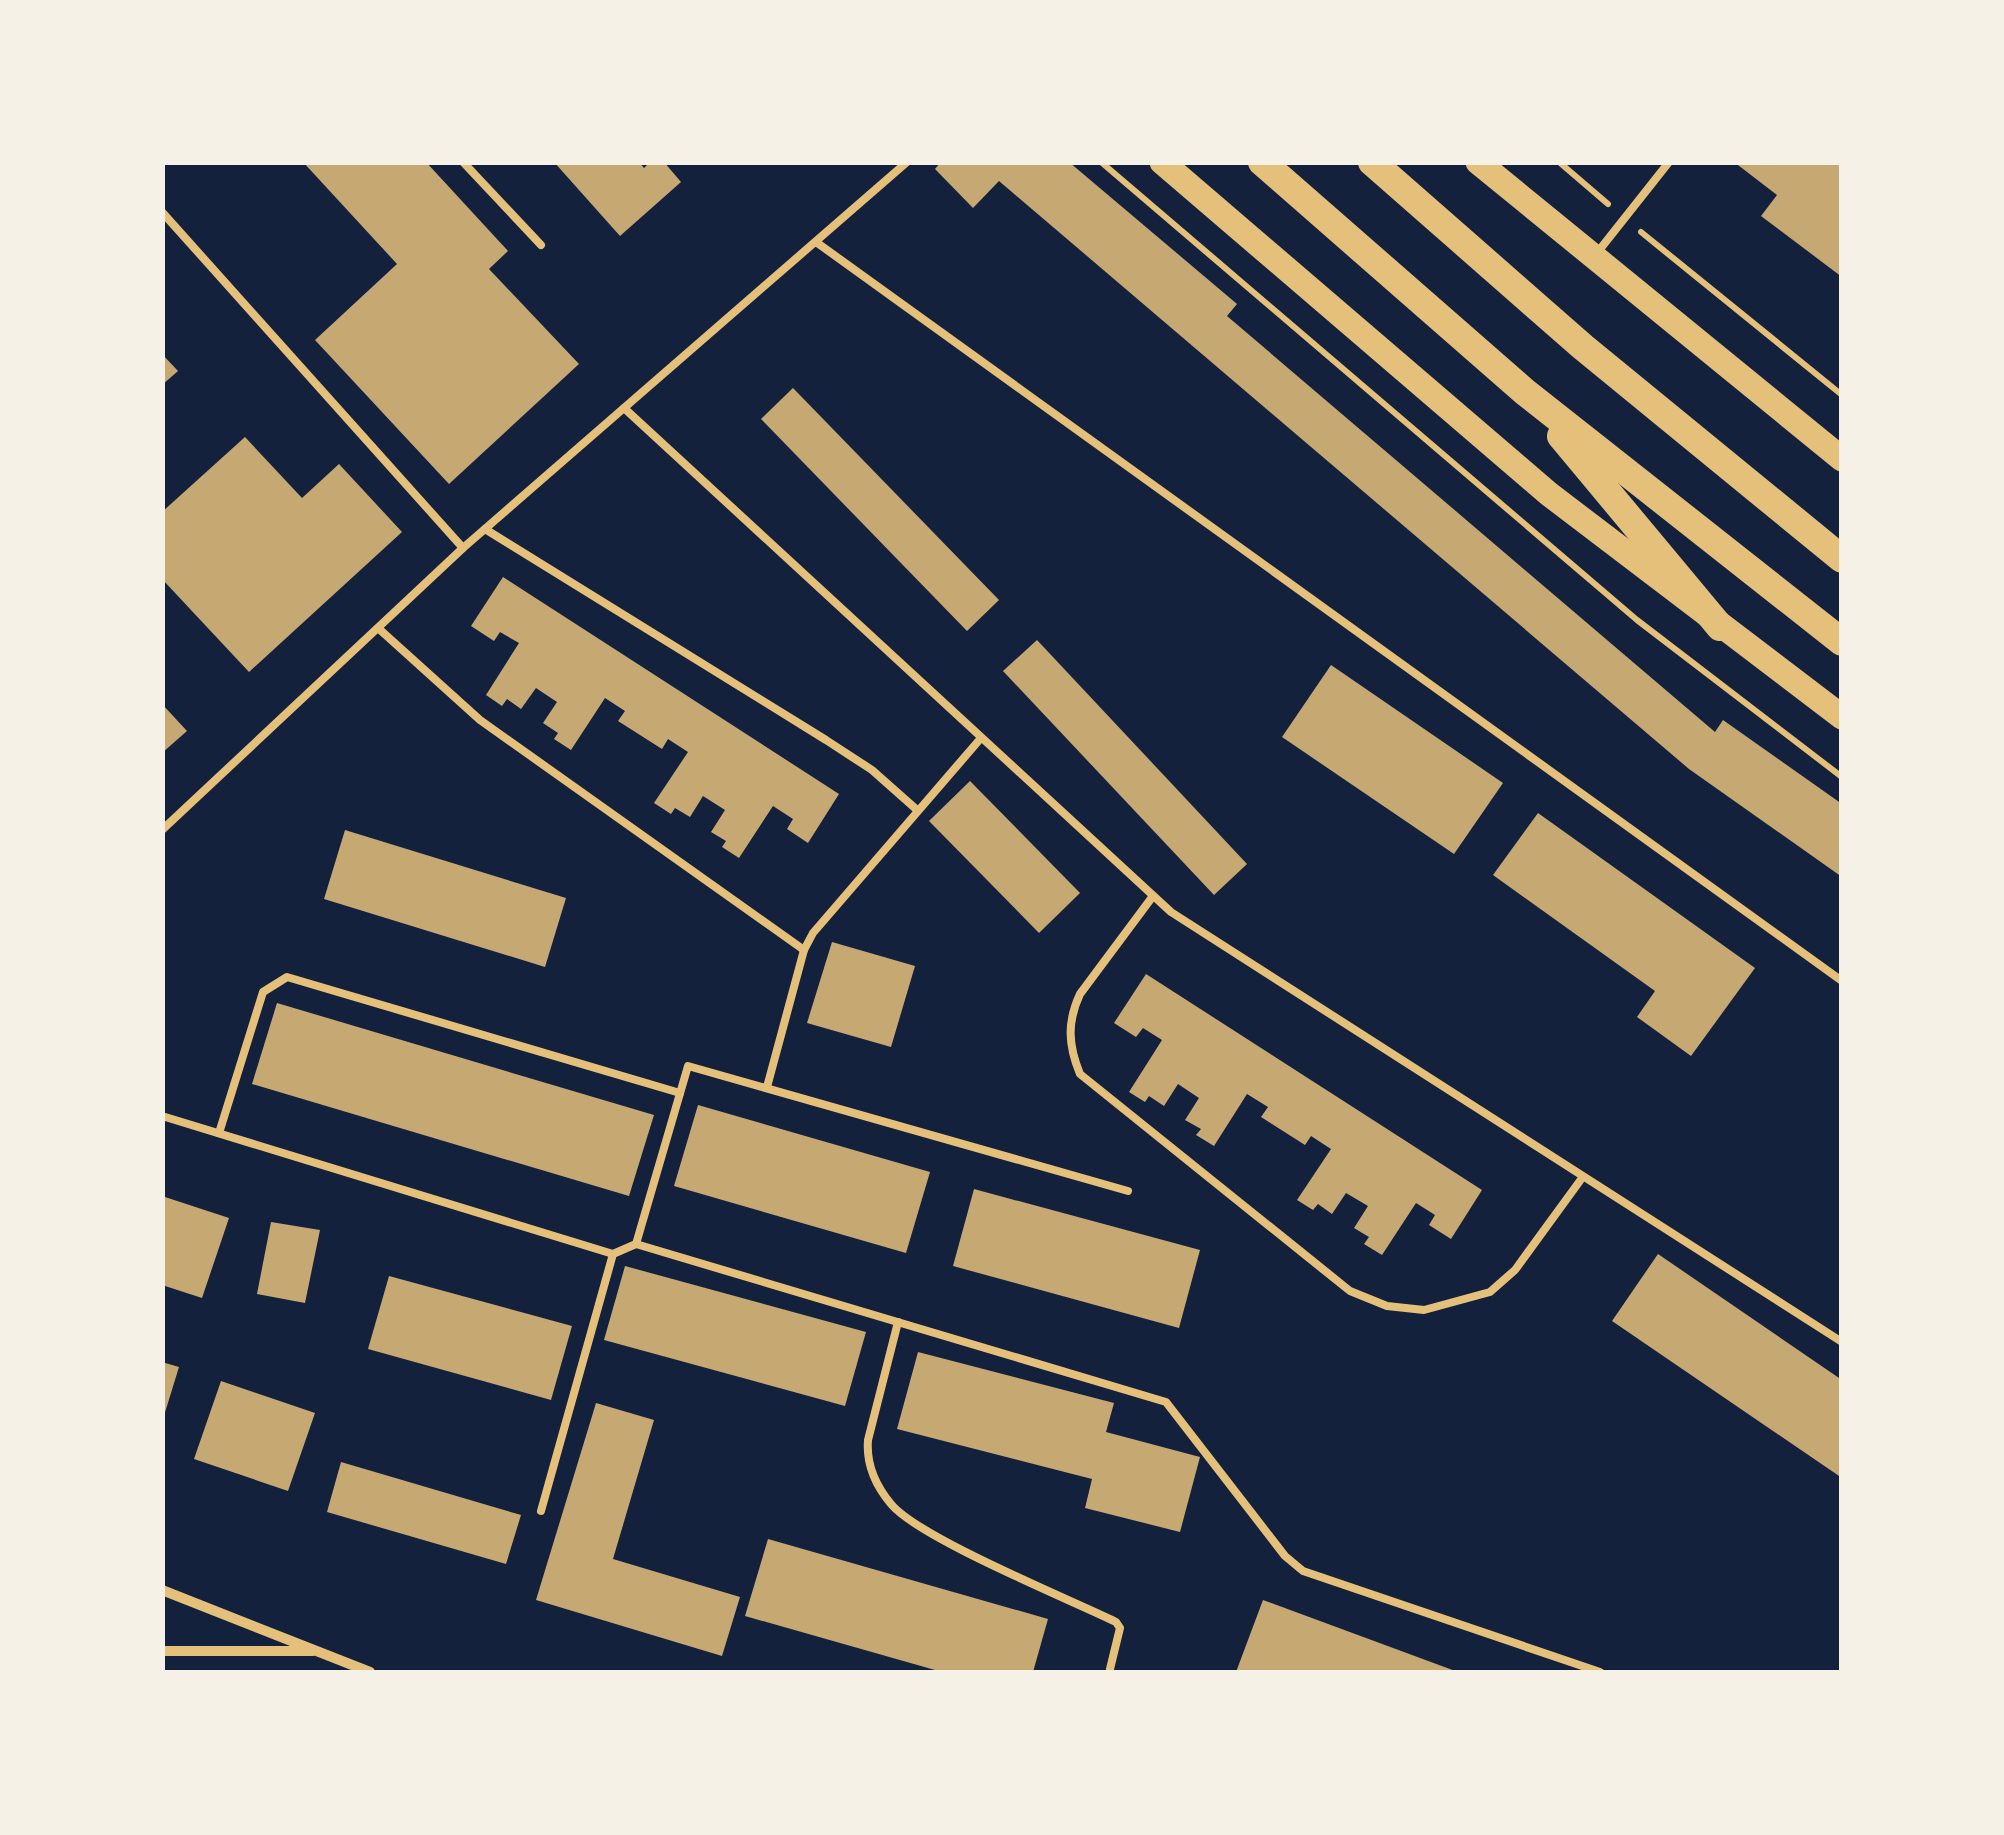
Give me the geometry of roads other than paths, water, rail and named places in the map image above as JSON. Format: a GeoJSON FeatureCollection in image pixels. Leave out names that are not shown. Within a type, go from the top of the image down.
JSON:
{"type":"FeatureCollection","features":[{"type":"Feature","properties":{"kind":"highway"},"geometry":{"type":"LineString","coordinates":[[1262,162],[1525,392],[1842,642]]}},
{"type":"Feature","properties":{"kind":"highway"},"geometry":{"type":"LineString","coordinates":[[1372,162],[1584,347],[1842,558]]}},
{"type":"Feature","properties":{"kind":"highway"},"geometry":{"type":"LineString","coordinates":[[1525,392],[1720,627]]}},
{"type":"Feature","properties":{"kind":"main road"},"geometry":{"type":"LineString","coordinates":[[1162,162],[1548,494],[1842,717]]}},
{"type":"Feature","properties":{"kind":"main road"},"geometry":{"type":"LineString","coordinates":[[1478,162],[1842,459]]}},
{"type":"Feature","properties":{"kind":"street"},"geometry":{"type":"LineString","coordinates":[[162,1590],[370,1672]]}},
{"type":"Feature","properties":{"kind":"street"},"geometry":{"type":"LineString","coordinates":[[162,1651],[319,1650]]}},
{"type":"Feature","properties":{"kind":"lane"},"geometry":{"type":"LineString","coordinates":[[464,162],[540,245]]}},
{"type":"Feature","properties":{"kind":"lane"},"geometry":{"type":"LineString","coordinates":[[162,830],[463,548],[907,162]]}},
{"type":"Feature","properties":{"kind":"lane"},"geometry":{"type":"LineString","coordinates":[[1592,258],[1669,162]]}},
{"type":"Feature","properties":{"kind":"lane"},"geometry":{"type":"LineString","coordinates":[[162,212],[463,548]]}},
{"type":"Feature","properties":{"kind":"lane"},"geometry":{"type":"LineString","coordinates":[[816,242],[1842,981]]}},
{"type":"Feature","properties":{"kind":"lane"},"geometry":{"type":"LineString","coordinates":[[624,408],[1152,896],[1220,947],[1842,1342]]}},
{"type":"Feature","properties":{"kind":"lane"},"geometry":{"type":"LineString","coordinates":[[485,529],[826,740],[872,770],[916,809]]}},
{"type":"Feature","properties":{"kind":"lane"},"geometry":{"type":"LineString","coordinates":[[378,628],[480,720],[804,950]]}},
{"type":"Feature","properties":{"kind":"lane"},"geometry":{"type":"LineString","coordinates":[[767,1087],[804,950],[813,933],[981,738]]}},
{"type":"Feature","properties":{"kind":"lane"},"geometry":{"type":"LineString","coordinates":[[1152,896],[1080,994],[1072,1012],[1069,1033],[1080,1074],[1350,1291],[1406,1310],[1471,1300],[1490,1292],[1515,1270],[1582,1178]]}},
{"type":"Feature","properties":{"kind":"lane"},"geometry":{"type":"LineString","coordinates":[[219,1134],[263,992],[287,978],[680,1093]]}},
{"type":"Feature","properties":{"kind":"lane"},"geometry":{"type":"LineString","coordinates":[[636,1244],[688,1066],[1128,1191]]}},
{"type":"Feature","properties":{"kind":"lane"},"geometry":{"type":"LineString","coordinates":[[162,1116],[613,1254],[636,1244],[1166,1402],[1285,1556],[1303,1571],[1600,1672]]}},
{"type":"Feature","properties":{"kind":"lane"},"geometry":{"type":"LineString","coordinates":[[540,1511],[613,1254]]}},
{"type":"Feature","properties":{"kind":"lane"},"geometry":{"type":"LineString","coordinates":[[898,1322],[868,1440],[867,1456],[876,1481],[903,1515],[1116,1622],[1120,1628],[1110,1669]]}}]}
